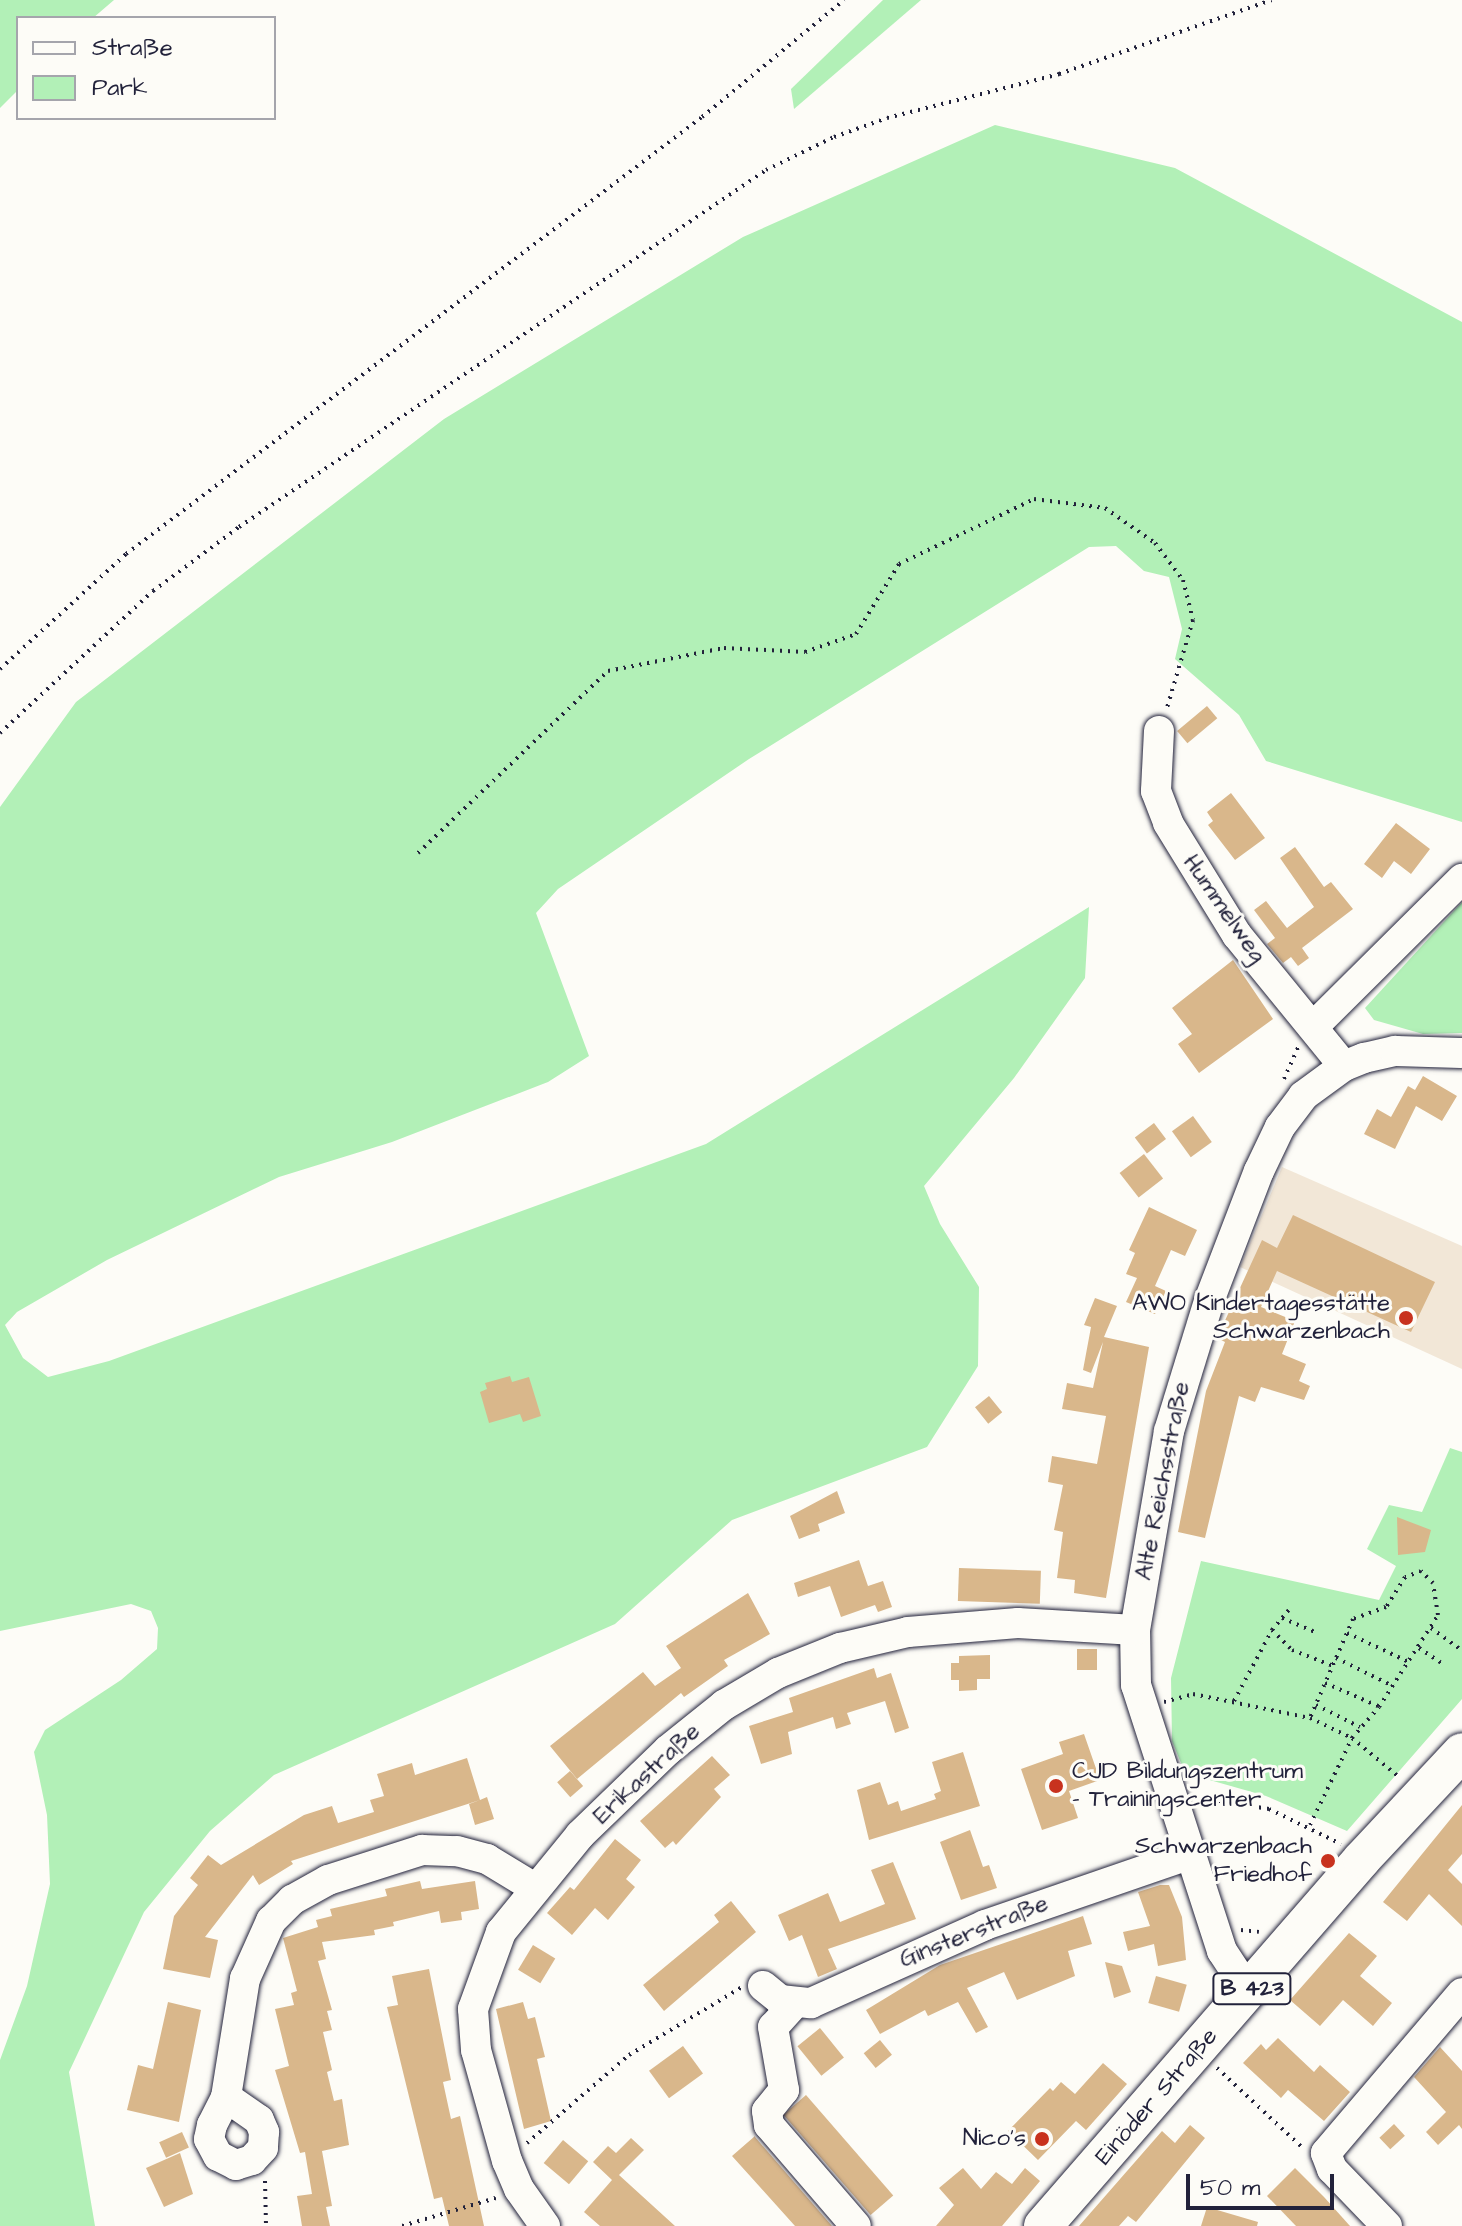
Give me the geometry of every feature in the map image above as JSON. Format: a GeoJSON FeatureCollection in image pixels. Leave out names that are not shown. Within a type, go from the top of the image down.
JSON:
{"type":"FeatureCollection","features":[{"type":"Feature","properties":{"kind":"main road","name":"Einöder Straße"},"geometry":{"type":"LineString","coordinates":[[1043,2226],[1362,1859],[1462,1752]]}},
{"type":"Feature","properties":{"kind":"street","name":"Hummelweg"},"geometry":{"type":"LineString","coordinates":[[1159,731],[1156,791],[1168,823],[1237,935],[1344,1066]]}},
{"type":"Feature","properties":{"kind":"street"},"geometry":{"type":"LineString","coordinates":[[1314,1026],[1462,879]]}},
{"type":"Feature","properties":{"kind":"street","name":"Alte Reichsstraße"},"geometry":{"type":"LineString","coordinates":[[1249,1992],[1229,1967],[1215,1931],[1174,1799],[1141,1707],[1135,1630],[1169,1431],[1209,1301],[1280,1127],[1303,1096],[1344,1066],[1395,1051],[1462,1053]]}},
{"type":"Feature","properties":{"kind":"street","name":"Erikastraße"},"geometry":{"type":"LineString","coordinates":[[545,2226],[519,2189],[507,2161],[476,2050],[473,2009],[501,1932],[533,1887],[668,1750],[724,1705],[778,1673],[840,1648],[908,1632],[1018,1623],[1135,1630]]}},
{"type":"Feature","properties":{"kind":"street"},"geometry":{"type":"LineString","coordinates":[[226,2097],[259,2120],[264,2132],[263,2148],[252,2160],[236,2165],[218,2156],[209,2139],[226,2097],[245,1979],[271,1921],[292,1900],[328,1880],[422,1850],[457,1851],[487,1859],[533,1887]]}},
{"type":"Feature","properties":{"kind":"street","name":"Ginsterstraße"},"geometry":{"type":"LineString","coordinates":[[794,2004],[811,2003],[985,1925],[1191,1854]]}},
{"type":"Feature","properties":{"kind":"street"},"geometry":{"type":"LineString","coordinates":[[763,1986],[794,2004],[773,2027],[784,2090],[767,2111],[769,2125],[856,2226]]}},
{"type":"Feature","properties":{"kind":"street"},"geometry":{"type":"LineString","coordinates":[[1387,2226],[1332,2169],[1326,2153],[1456,2013]]}},
{"type":"Feature","properties":{"kind":"path"},"geometry":{"type":"LineString","coordinates":[[0,669],[126,554],[690,127],[844,0]]}},
{"type":"Feature","properties":{"kind":"path"},"geometry":{"type":"LineString","coordinates":[[0,733],[153,591],[239,527],[766,170],[834,137],[887,118],[1059,74],[1271,0]]}},
{"type":"Feature","properties":{"kind":"path"},"geometry":{"type":"LineString","coordinates":[[418,853],[608,671],[724,648],[805,652],[856,634],[899,564],[1034,499],[1105,508],[1155,543],[1183,580],[1193,620],[1159,731]]}},
{"type":"Feature","properties":{"kind":"path"},"geometry":{"type":"LineString","coordinates":[[1310,1718],[1353,1619],[1386,1607],[1405,1577],[1421,1571],[1433,1583],[1438,1615],[1379,1707],[1352,1738],[1310,1825]]}},
{"type":"Feature","properties":{"kind":"path"},"geometry":{"type":"LineString","coordinates":[[1234,1701],[1272,1630],[1289,1610]]}},
{"type":"Feature","properties":{"kind":"path"},"geometry":{"type":"LineString","coordinates":[[1282,1618],[1317,1633]]}},
{"type":"Feature","properties":{"kind":"path"},"geometry":{"type":"LineString","coordinates":[[1431,1628],[1460,1649]]}},
{"type":"Feature","properties":{"kind":"path"},"geometry":{"type":"LineString","coordinates":[[1272,1630],[1292,1650],[1333,1666]]}},
{"type":"Feature","properties":{"kind":"path"},"geometry":{"type":"LineString","coordinates":[[1347,1633],[1409,1662]]}},
{"type":"Feature","properties":{"kind":"path"},"geometry":{"type":"LineString","coordinates":[[1419,1648],[1443,1664]]}},
{"type":"Feature","properties":{"kind":"path"},"geometry":{"type":"LineString","coordinates":[[1336,1658],[1393,1686]]}},
{"type":"Feature","properties":{"kind":"path"},"geometry":{"type":"LineString","coordinates":[[1325,1683],[1379,1707]]}},
{"type":"Feature","properties":{"kind":"path"},"geometry":{"type":"LineString","coordinates":[[1141,1707],[1193,1694],[1310,1718],[1352,1738],[1388,1763],[1417,1801]]}},
{"type":"Feature","properties":{"kind":"path"},"geometry":{"type":"LineString","coordinates":[[1316,1705],[1361,1727]]}},
{"type":"Feature","properties":{"kind":"path"},"geometry":{"type":"LineString","coordinates":[[1174,1799],[1208,1795],[1239,1800],[1310,1825],[1362,1859]]}},
{"type":"Feature","properties":{"kind":"path"},"geometry":{"type":"LineString","coordinates":[[1215,1931],[1231,1922],[1246,1934],[1266,1928]]}},
{"type":"Feature","properties":{"kind":"path"},"geometry":{"type":"LineString","coordinates":[[507,2161],[629,2055],[735,1988],[763,1986]]}},
{"type":"Feature","properties":{"kind":"path"},"geometry":{"type":"LineString","coordinates":[[1198,2051],[1306,2150],[1326,2153]]}},
{"type":"Feature","properties":{"kind":"path"},"geometry":{"type":"LineString","coordinates":[[252,2160],[266,2182],[266,2226]]}},
{"type":"Feature","properties":{"kind":"path"},"geometry":{"type":"LineString","coordinates":[[402,2226],[519,2189]]}},
{"type":"Feature","properties":{"kind":"shaded area","name":"AWO Kindertagesstätte Schwarzenbach"},"geometry":{"type":"Polygon","coordinates":[[[1282,1167],[1462,1246],[1462,1369],[1240,1267],[1282,1167]]]}},
{"type":"Feature","properties":{"kind":"green space"},"geometry":{"type":"Polygon","coordinates":[[[0,0],[114,0],[95,16],[16,16],[16,92],[0,108],[0,0]]]}},
{"type":"Feature","properties":{"kind":"green space"},"geometry":{"type":"Polygon","coordinates":[[[883,0],[921,0],[794,109],[791,89],[883,0]]]}},
{"type":"Feature","properties":{"kind":"green space"},"geometry":{"type":"Polygon","coordinates":[[[995,125],[1175,168],[1462,322],[1462,822],[1266,761],[1239,715],[1175,659],[1182,629],[1169,577],[1144,571],[1116,546],[1089,547],[749,759],[558,889],[536,913],[589,1056],[548,1082],[392,1142],[279,1177],[107,1260],[17,1312],[5,1325],[23,1358],[48,1377],[109,1361],[706,1144],[1089,907],[1085,978],[1014,1078],[924,1186],[940,1224],[979,1287],[978,1366],[927,1447],[732,1520],[615,1624],[274,1775],[210,1831],[144,1912],[69,2072],[95,2226],[0,2226],[0,2060],[27,1986],[50,1884],[47,1815],[34,1752],[45,1730],[121,1680],[157,1649],[158,1628],[151,1611],[131,1604],[0,1631],[0,807],[76,702],[444,419],[743,237],[995,125]]]}},
{"type":"Feature","properties":{"kind":"green space"},"geometry":{"type":"Polygon","coordinates":[[[1462,902],[1462,1033],[1423,1034],[1374,1020],[1365,1008],[1462,902]]]}},
{"type":"Feature","properties":{"kind":"green space"},"geometry":{"type":"Polygon","coordinates":[[[1450,1448],[1462,1452],[1462,1699],[1347,1831],[1266,1796],[1185,1773],[1172,1741],[1171,1678],[1201,1561],[1379,1600],[1396,1566],[1367,1549],[1389,1505],[1422,1512],[1450,1448]]]}},
{"type":"Feature","properties":{"kind":"building"},"geometry":{"type":"Polygon","coordinates":[[[1207,706],[1217,718],[1187,743],[1177,731],[1207,706]]]}},
{"type":"Feature","properties":{"kind":"building"},"geometry":{"type":"Polygon","coordinates":[[[1231,793],[1265,838],[1235,860],[1208,825],[1213,821],[1207,812],[1231,793]]]}},
{"type":"Feature","properties":{"kind":"building"},"geometry":{"type":"Polygon","coordinates":[[[1396,823],[1430,849],[1411,874],[1394,861],[1382,878],[1364,864],[1396,823]]]}},
{"type":"Feature","properties":{"kind":"building"},"geometry":{"type":"Polygon","coordinates":[[[1295,847],[1324,887],[1331,882],[1353,909],[1302,948],[1309,958],[1298,966],[1291,957],[1283,963],[1267,944],[1275,938],[1254,910],[1266,901],[1287,928],[1314,907],[1280,858],[1295,847]]]}},
{"type":"Feature","properties":{"kind":"building"},"geometry":{"type":"Polygon","coordinates":[[[1233,960],[1273,1019],[1199,1073],[1178,1044],[1192,1034],[1172,1008],[1233,960]]]}},
{"type":"Feature","properties":{"kind":"building"},"geometry":{"type":"Polygon","coordinates":[[[1423,1076],[1457,1096],[1442,1121],[1416,1106],[1395,1149],[1364,1134],[1377,1109],[1391,1117],[1408,1086],[1415,1090],[1423,1076]]]}},
{"type":"Feature","properties":{"kind":"building"},"geometry":{"type":"Polygon","coordinates":[[[1193,1116],[1212,1142],[1191,1157],[1172,1131],[1193,1116]]]}},
{"type":"Feature","properties":{"kind":"building"},"geometry":{"type":"Polygon","coordinates":[[[1154,1123],[1166,1139],[1147,1153],[1135,1137],[1154,1123]]]}},
{"type":"Feature","properties":{"kind":"building"},"geometry":{"type":"Polygon","coordinates":[[[1144,1154],[1163,1178],[1139,1198],[1120,1173],[1144,1154]]]}},
{"type":"Feature","properties":{"kind":"building"},"geometry":{"type":"Polygon","coordinates":[[[1149,1207],[1197,1230],[1185,1256],[1171,1250],[1155,1286],[1166,1291],[1155,1314],[1126,1302],[1137,1278],[1126,1274],[1135,1253],[1129,1250],[1149,1207]]]}},
{"type":"Feature","properties":{"kind":"building"},"geometry":{"type":"Polygon","coordinates":[[[1293,1215],[1435,1282],[1411,1332],[1277,1271],[1261,1307],[1295,1321],[1282,1354],[1306,1364],[1299,1381],[1310,1386],[1304,1400],[1261,1387],[1255,1402],[1239,1396],[1205,1538],[1178,1532],[1206,1391],[1225,1342],[1217,1338],[1262,1240],[1277,1248],[1293,1215]]]}},
{"type":"Feature","properties":{"kind":"building"},"geometry":{"type":"Polygon","coordinates":[[[1095,1298],[1117,1306],[1104,1337],[1149,1347],[1106,1598],[1074,1593],[1075,1580],[1057,1578],[1063,1532],[1054,1530],[1063,1485],[1048,1482],[1052,1456],[1097,1464],[1106,1416],[1062,1409],[1067,1383],[1093,1388],[1103,1342],[1091,1373],[1083,1370],[1091,1327],[1084,1325],[1095,1298]]]}},
{"type":"Feature","properties":{"kind":"building"},"geometry":{"type":"Polygon","coordinates":[[[510,1376],[512,1382],[529,1377],[541,1416],[523,1422],[520,1414],[489,1423],[480,1392],[487,1389],[485,1383],[510,1376]]]}},
{"type":"Feature","properties":{"kind":"building"},"geometry":{"type":"Polygon","coordinates":[[[989,1396],[1002,1412],[988,1424],[975,1407],[989,1396]]]}},
{"type":"Feature","properties":{"kind":"building"},"geometry":{"type":"Polygon","coordinates":[[[837,1491],[845,1513],[818,1524],[820,1531],[799,1539],[790,1516],[837,1491]]]}},
{"type":"Feature","properties":{"kind":"building"},"geometry":{"type":"Polygon","coordinates":[[[1397,1517],[1431,1530],[1425,1552],[1398,1555],[1397,1517]]]}},
{"type":"Feature","properties":{"kind":"building"},"geometry":{"type":"Polygon","coordinates":[[[859,1560],[868,1586],[883,1581],[892,1607],[878,1612],[875,1605],[841,1617],[830,1586],[798,1597],[794,1583],[859,1560]]]}},
{"type":"Feature","properties":{"kind":"building"},"geometry":{"type":"Polygon","coordinates":[[[959,1568],[1041,1571],[1040,1604],[958,1601],[959,1568]]]}},
{"type":"Feature","properties":{"kind":"building"},"geometry":{"type":"Polygon","coordinates":[[[748,1593],[770,1634],[724,1660],[728,1666],[684,1697],[681,1693],[577,1779],[550,1746],[643,1672],[655,1686],[681,1668],[666,1646],[748,1593]]]}},
{"type":"Feature","properties":{"kind":"building"},"geometry":{"type":"Polygon","coordinates":[[[1077,1649],[1097,1649],[1097,1670],[1077,1670],[1077,1649]]]}},
{"type":"Feature","properties":{"kind":"building"},"geometry":{"type":"Polygon","coordinates":[[[990,1655],[990,1679],[977,1679],[977,1690],[959,1691],[959,1680],[951,1680],[951,1663],[959,1663],[959,1656],[990,1655]]]}},
{"type":"Feature","properties":{"kind":"building"},"geometry":{"type":"Polygon","coordinates":[[[874,1668],[877,1678],[891,1673],[909,1728],[895,1733],[885,1701],[847,1713],[851,1724],[836,1729],[833,1717],[788,1732],[792,1754],[761,1764],[749,1726],[793,1712],[789,1698],[874,1668]]]}},
{"type":"Feature","properties":{"kind":"building","name":"CJD Bildungszentrum - Trainingscenter"},"geometry":{"type":"Polygon","coordinates":[[[1084,1734],[1100,1780],[1069,1791],[1078,1818],[1042,1830],[1021,1769],[1063,1754],[1059,1742],[1084,1734]]]}},
{"type":"Feature","properties":{"kind":"building"},"geometry":{"type":"Polygon","coordinates":[[[963,1752],[980,1806],[869,1840],[857,1790],[880,1782],[888,1805],[898,1801],[901,1811],[936,1799],[934,1794],[941,1791],[932,1762],[963,1752]]]}},
{"type":"Feature","properties":{"kind":"building"},"geometry":{"type":"Polygon","coordinates":[[[712,1756],[730,1775],[714,1789],[721,1797],[676,1845],[673,1841],[665,1848],[640,1821],[712,1756]]]}},
{"type":"Feature","properties":{"kind":"building"},"geometry":{"type":"Polygon","coordinates":[[[467,1758],[480,1800],[291,1861],[293,1864],[259,1885],[253,1875],[205,1937],[218,1940],[210,1978],[163,1969],[174,1916],[198,1885],[190,1878],[208,1855],[221,1865],[304,1815],[332,1806],[338,1823],[374,1812],[370,1800],[384,1796],[377,1774],[412,1763],[415,1775],[467,1758]]]}},
{"type":"Feature","properties":{"kind":"building"},"geometry":{"type":"Polygon","coordinates":[[[570,1771],[583,1786],[570,1797],[557,1782],[570,1771]]]}},
{"type":"Feature","properties":{"kind":"building"},"geometry":{"type":"Polygon","coordinates":[[[487,1797],[494,1819],[475,1825],[469,1804],[487,1797]]]}},
{"type":"Feature","properties":{"kind":"building"},"geometry":{"type":"Polygon","coordinates":[[[1462,1805],[1462,1854],[1448,1870],[1462,1884],[1462,1926],[1429,1894],[1407,1921],[1383,1902],[1462,1805]]]}},
{"type":"Feature","properties":{"kind":"building"},"geometry":{"type":"Polygon","coordinates":[[[970,1830],[983,1867],[989,1865],[997,1888],[961,1900],[940,1842],[970,1830]]]}},
{"type":"Feature","properties":{"kind":"building"},"geometry":{"type":"Polygon","coordinates":[[[615,1839],[641,1860],[626,1879],[635,1887],[608,1920],[595,1908],[572,1935],[547,1913],[570,1887],[574,1890],[615,1839]]]}},
{"type":"Feature","properties":{"kind":"building"},"geometry":{"type":"Polygon","coordinates":[[[893,1862],[916,1919],[828,1949],[837,1969],[818,1977],[802,1935],[789,1941],[778,1915],[828,1893],[840,1922],[885,1904],[871,1870],[893,1862]]]}},
{"type":"Feature","properties":{"kind":"building"},"geometry":{"type":"Polygon","coordinates":[[[420,1881],[422,1889],[475,1881],[479,1909],[461,1912],[462,1920],[441,1923],[439,1911],[393,1922],[394,1926],[374,1930],[375,1935],[322,1942],[326,1959],[318,1961],[332,2010],[327,2011],[332,2030],[323,2032],[332,2070],[327,2072],[334,2101],[342,2099],[349,2145],[322,2151],[332,2206],[326,2207],[330,2226],[302,2226],[297,2196],[312,2194],[305,2152],[300,2153],[275,2070],[289,2066],[275,2009],[294,2005],[291,1993],[297,1991],[283,1938],[318,1927],[316,1920],[332,1916],[330,1909],[387,1896],[385,1889],[420,1881]]]}},
{"type":"Feature","properties":{"kind":"building"},"geometry":{"type":"Polygon","coordinates":[[[1169,1885],[1182,1917],[1186,1960],[1158,1966],[1154,1944],[1128,1951],[1123,1932],[1150,1926],[1138,1892],[1169,1885]]]}},
{"type":"Feature","properties":{"kind":"building"},"geometry":{"type":"Polygon","coordinates":[[[731,1901],[756,1932],[664,2011],[643,1985],[719,1922],[714,1915],[731,1901]]]}},
{"type":"Feature","properties":{"kind":"building"},"geometry":{"type":"Polygon","coordinates":[[[1083,1916],[1092,1944],[1068,1951],[1075,1976],[1017,2000],[1004,1972],[967,1988],[988,2027],[976,2033],[958,2002],[928,2016],[925,2010],[880,2034],[866,2010],[940,1965],[1083,1916]]]}},
{"type":"Feature","properties":{"kind":"building"},"geometry":{"type":"Polygon","coordinates":[[[1349,1933],[1377,1956],[1360,1976],[1392,2003],[1373,2026],[1343,2000],[1320,2026],[1290,2000],[1349,1933]]]}},
{"type":"Feature","properties":{"kind":"building"},"geometry":{"type":"Polygon","coordinates":[[[533,1945],[555,1958],[540,1983],[518,1970],[533,1945]]]}},
{"type":"Feature","properties":{"kind":"building"},"geometry":{"type":"Polygon","coordinates":[[[1105,1962],[1122,1966],[1131,1992],[1114,1998],[1105,1962]]]}},
{"type":"Feature","properties":{"kind":"building"},"geometry":{"type":"Polygon","coordinates":[[[429,1969],[451,2080],[443,2082],[451,2119],[460,2116],[484,2226],[449,2226],[442,2197],[434,2199],[387,2007],[398,2005],[392,1976],[429,1969]]]}},
{"type":"Feature","properties":{"kind":"building"},"geometry":{"type":"Polygon","coordinates":[[[1156,1976],[1187,1985],[1179,2012],[1148,2003],[1156,1976]]]}},
{"type":"Feature","properties":{"kind":"building"},"geometry":{"type":"Polygon","coordinates":[[[168,2002],[201,2010],[179,2122],[127,2110],[138,2065],[153,2069],[168,2002]]]}},
{"type":"Feature","properties":{"kind":"building"},"geometry":{"type":"Polygon","coordinates":[[[523,2002],[528,2019],[535,2017],[545,2057],[537,2059],[551,2121],[524,2129],[496,2009],[523,2002]]]}},
{"type":"Feature","properties":{"kind":"building"},"geometry":{"type":"Polygon","coordinates":[[[820,2028],[844,2058],[821,2076],[797,2046],[820,2028]]]}},
{"type":"Feature","properties":{"kind":"building"},"geometry":{"type":"Polygon","coordinates":[[[1278,2038],[1314,2072],[1320,2065],[1350,2092],[1324,2121],[1288,2090],[1281,2098],[1243,2063],[1261,2044],[1266,2050],[1278,2038]]]}},
{"type":"Feature","properties":{"kind":"building"},"geometry":{"type":"Polygon","coordinates":[[[880,2040],[892,2055],[876,2068],[864,2053],[880,2040]]]}},
{"type":"Feature","properties":{"kind":"building"},"geometry":{"type":"Polygon","coordinates":[[[683,2046],[703,2074],[669,2098],[649,2071],[683,2046]]]}},
{"type":"Feature","properties":{"kind":"building"},"geometry":{"type":"Polygon","coordinates":[[[1440,2047],[1462,2071],[1462,2129],[1459,2125],[1438,2145],[1426,2132],[1446,2112],[1414,2077],[1440,2047]]]}},
{"type":"Feature","properties":{"kind":"building"},"geometry":{"type":"Polygon","coordinates":[[[1103,2063],[1127,2084],[1086,2130],[1076,2121],[1038,2160],[1008,2131],[1050,2088],[1053,2091],[1061,2082],[1075,2094],[1103,2063]]]}},
{"type":"Feature","properties":{"kind":"building"},"geometry":{"type":"Polygon","coordinates":[[[806,2095],[893,2195],[871,2215],[783,2115],[806,2095]]]}},
{"type":"Feature","properties":{"kind":"building"},"geometry":{"type":"Polygon","coordinates":[[[1394,2124],[1405,2136],[1390,2149],[1379,2138],[1394,2124]]]}},
{"type":"Feature","properties":{"kind":"building"},"geometry":{"type":"Polygon","coordinates":[[[1190,2125],[1205,2138],[1136,2222],[1128,2216],[1119,2226],[1079,2226],[1162,2131],[1175,2143],[1190,2125]]]}},
{"type":"Feature","properties":{"kind":"building"},"geometry":{"type":"Polygon","coordinates":[[[182,2132],[189,2148],[166,2158],[159,2142],[182,2132]]]}},
{"type":"Feature","properties":{"kind":"building"},"geometry":{"type":"Polygon","coordinates":[[[755,2136],[832,2226],[795,2226],[732,2156],[755,2136]]]}},
{"type":"Feature","properties":{"kind":"building"},"geometry":{"type":"Polygon","coordinates":[[[631,2138],[644,2150],[619,2175],[675,2226],[600,2226],[584,2212],[612,2180],[593,2162],[608,2146],[616,2153],[631,2138]]]}},
{"type":"Feature","properties":{"kind":"building"},"geometry":{"type":"Polygon","coordinates":[[[563,2140],[588,2161],[569,2184],[544,2163],[563,2140]]]}},
{"type":"Feature","properties":{"kind":"building"},"geometry":{"type":"Polygon","coordinates":[[[180,2153],[193,2194],[164,2207],[146,2168],[180,2153]]]}},
{"type":"Feature","properties":{"kind":"building"},"geometry":{"type":"Polygon","coordinates":[[[963,2168],[981,2189],[996,2172],[1012,2184],[1025,2168],[1040,2181],[1002,2226],[936,2226],[954,2205],[939,2188],[963,2168]]]}},
{"type":"Feature","properties":{"kind":"building"},"geometry":{"type":"Polygon","coordinates":[[[1295,2168],[1350,2226],[1296,2226],[1267,2196],[1295,2168]]]}},
{"type":"Feature","properties":{"kind":"building"},"geometry":{"type":"Polygon","coordinates":[[[1207,2207],[1258,2222],[1257,2226],[1201,2226],[1207,2207]]]}},
{"type":"Feature","properties":{"kind":"place","name":"AWO Kindertagesstätte Schwarzenbach"},"geometry":{"type":"Point","coordinates":[1406,1318]}},
{"type":"Feature","properties":{"kind":"place","name":"CJD Bildungszentrum - Trainingscenter"},"geometry":{"type":"Point","coordinates":[1056,1786]}},
{"type":"Feature","properties":{"kind":"place","name":"Schwarzenbach Friedhof"},"geometry":{"type":"Point","coordinates":[1328,1861]}},
{"type":"Feature","properties":{"kind":"place","name":"Nico's"},"geometry":{"type":"Point","coordinates":[1042,2139]}}]}
